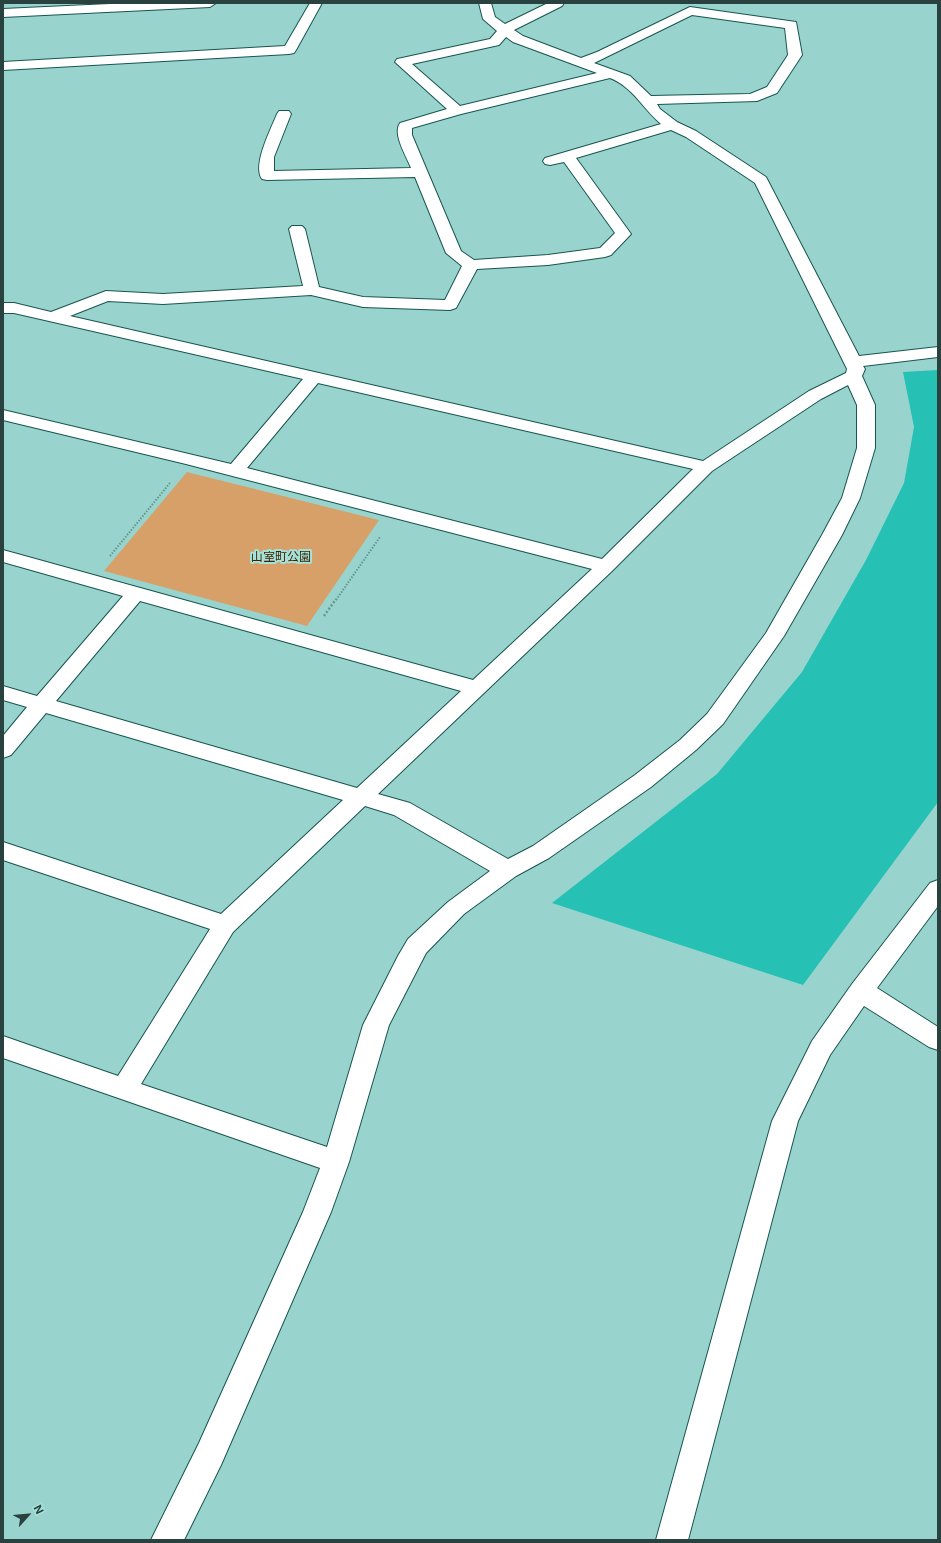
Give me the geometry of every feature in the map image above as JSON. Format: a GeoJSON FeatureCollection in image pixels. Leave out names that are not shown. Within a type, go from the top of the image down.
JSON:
{"type":"FeatureCollection","features":[{"type":"Feature","properties":{"kind":"street"},"geometry":{"type":"LineString","coordinates":[[3,14],[210,3]]}},
{"type":"Feature","properties":{"kind":"street"},"geometry":{"type":"LineString","coordinates":[[3,66],[289,50],[316,3]]}},
{"type":"Feature","properties":{"kind":"street"},"geometry":{"type":"LineString","coordinates":[[167,1540],[210,1454],[314,1219],[336,1162],[376,1025],[417,946],[456,908],[508,870],[541,852],[630,790],[688,745],[715,718],[774,636],[832,535],[851,498],[866,448],[866,405],[853,369],[761,180],[691,134],[672,125],[655,112],[648,100],[625,79],[583,62],[518,39],[506,29],[489,19],[485,3]]}},
{"type":"Feature","properties":{"kind":"street"},"geometry":{"type":"LineString","coordinates":[[457,111],[402,62],[494,42],[506,29],[558,3]]}},
{"type":"Feature","properties":{"kind":"street"},"geometry":{"type":"LineString","coordinates":[[583,62],[602,55],[690,12],[791,24],[795,55],[772,90],[752,98],[648,100]]}},
{"type":"Feature","properties":{"kind":"street"},"geometry":{"type":"LineString","coordinates":[[567,156],[623,234],[605,252],[548,260],[470,265],[454,254],[405,135],[405,126],[457,111],[611,74]]}},
{"type":"Feature","properties":{"kind":"street"},"geometry":{"type":"LineString","coordinates":[[284,114],[267,157],[267,176],[420,172]]}},
{"type":"Feature","properties":{"kind":"street"},"geometry":{"type":"LineString","coordinates":[[550,161],[672,125]]}},
{"type":"Feature","properties":{"kind":"street"},"geometry":{"type":"LineString","coordinates":[[297,229],[312,290]]}},
{"type":"Feature","properties":{"kind":"street"},"geometry":{"type":"LineString","coordinates":[[52,317],[106,296],[163,299],[312,290],[332,298],[376,303],[450,305],[470,265]]}},
{"type":"Feature","properties":{"kind":"street"},"geometry":{"type":"LineString","coordinates":[[3,308],[14,308],[706,467]]}},
{"type":"Feature","properties":{"kind":"street"},"geometry":{"type":"LineString","coordinates":[[124,1089],[225,925],[606,566],[706,467],[853,369],[938,352]]}},
{"type":"Feature","properties":{"kind":"street"},"geometry":{"type":"LineString","coordinates":[[235,471],[314,377]]}},
{"type":"Feature","properties":{"kind":"street"},"geometry":{"type":"LineString","coordinates":[[3,415],[189,459],[606,566]]}},
{"type":"Feature","properties":{"kind":"street"},"geometry":{"type":"LineString","coordinates":[[3,556],[477,688]]}},
{"type":"Feature","properties":{"kind":"street"},"geometry":{"type":"LineString","coordinates":[[3,750],[136,593]]}},
{"type":"Feature","properties":{"kind":"street"},"geometry":{"type":"LineString","coordinates":[[3,693],[402,809],[508,870]]}},
{"type":"Feature","properties":{"kind":"street"},"geometry":{"type":"LineString","coordinates":[[3,851],[225,925]]}},
{"type":"Feature","properties":{"kind":"street"},"geometry":{"type":"LineString","coordinates":[[672,1540],[785,1121],[821,1048],[860,991],[938,889]]}},
{"type":"Feature","properties":{"kind":"street"},"geometry":{"type":"LineString","coordinates":[[860,991],[938,1040]]}},
{"type":"Feature","properties":{"kind":"street"},"geometry":{"type":"LineString","coordinates":[[3,1047],[336,1162]]}},
{"type":"Feature","properties":{"kind":"path"},"geometry":{"type":"LineString","coordinates":[[90,580],[189,459]]}},
{"type":"Feature","properties":{"kind":"path"},"geometry":{"type":"LineString","coordinates":[[307,641],[397,512]]}},
{"type":"Feature","properties":{"kind":"green space","name":"山室町公園"},"geometry":{"type":"Polygon","coordinates":[[[187,472],[379,520],[307,626],[104,571],[187,472]]]}},
{"type":"Feature","properties":{"kind":"shaded area"},"geometry":{"type":"Polygon","coordinates":[[[938,370],[938,802],[803,985],[552,903],[717,774],[802,672],[866,560],[904,483],[914,427],[903,372],[938,370]]]}}]}
